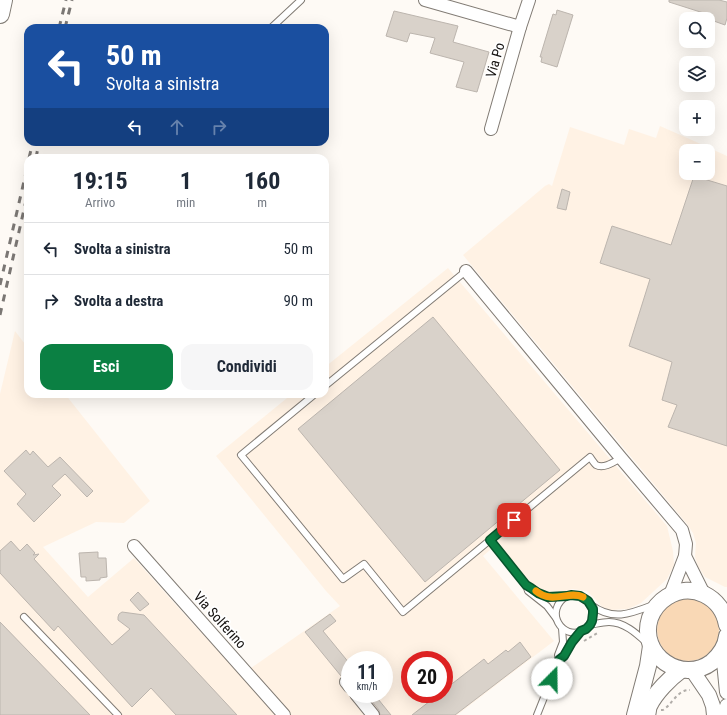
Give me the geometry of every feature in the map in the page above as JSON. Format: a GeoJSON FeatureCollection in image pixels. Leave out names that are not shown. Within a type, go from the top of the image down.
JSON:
{"type":"FeatureCollection","features":[{"type":"Feature","properties":{"kind":"main road"},"geometry":{"type":"LineString","coordinates":[[0,14],[3,0]]}},
{"type":"Feature","properties":{"kind":"main road"},"geometry":{"type":"LineString","coordinates":[[726,639],[721,652],[712,662],[701,668],[687,670],[674,668],[660,659],[651,646],[648,634],[649,622],[654,610],[664,599],[679,592],[686,591],[693,591],[706,595],[727,595]]}},
{"type":"Feature","properties":{"kind":"main road"},"geometry":{"type":"LineString","coordinates":[[706,595],[722,610],[727,625]]}},
{"type":"Feature","properties":{"kind":"main road"},"geometry":{"type":"LineString","coordinates":[[635,715],[648,666],[651,646]]}},
{"type":"Feature","properties":{"kind":"main road"},"geometry":{"type":"LineString","coordinates":[[647,715],[649,706],[669,679],[687,670]]}},
{"type":"Feature","properties":{"kind":"street"},"geometry":{"type":"LineString","coordinates":[[426,0],[520,27]]}},
{"type":"Feature","properties":{"kind":"street","name":"Via Po"},"geometry":{"type":"LineString","coordinates":[[492,129],[520,27],[529,0]]}},
{"type":"Feature","properties":{"kind":"street"},"geometry":{"type":"LineString","coordinates":[[466,271],[682,530],[686,544],[686,556],[664,599]]}},
{"type":"Feature","properties":{"kind":"street","name":"Via Solferino"},"geometry":{"type":"LineString","coordinates":[[134,546],[284,715]]}},
{"type":"Feature","properties":{"kind":"street"},"geometry":{"type":"LineString","coordinates":[[686,556],[706,595]]}},
{"type":"Feature","properties":{"kind":"street"},"geometry":{"type":"LineString","coordinates":[[726,639],[724,662],[727,692]]}},
{"type":"Feature","properties":{"kind":"street"},"geometry":{"type":"LineString","coordinates":[[687,670],[709,695],[713,706],[714,715]]}},
{"type":"Feature","properties":{"kind":"street"},"geometry":{"type":"LineString","coordinates":[[363,703],[373,715]]}},
{"type":"Feature","properties":{"kind":"street"},"geometry":{"type":"LineString","coordinates":[[725,715],[727,706]]}},
{"type":"Feature","properties":{"kind":"lane"},"geometry":{"type":"LineString","coordinates":[[275,24],[301,0]]}},
{"type":"Feature","properties":{"kind":"lane"},"geometry":{"type":"LineString","coordinates":[[329,383],[466,271]]}},
{"type":"Feature","properties":{"kind":"lane"},"geometry":{"type":"LineString","coordinates":[[310,398],[241,455],[343,579],[364,564],[403,612],[590,457],[597,465],[600,466],[610,464],[621,458]]}},
{"type":"Feature","properties":{"kind":"lane"},"geometry":{"type":"LineString","coordinates":[[490,540],[526,585],[528,591],[547,606],[562,628],[571,632],[586,629],[592,621],[593,613],[591,605]]}},
{"type":"Feature","properties":{"kind":"lane"},"geometry":{"type":"LineString","coordinates":[[526,585],[538,593],[548,597],[571,595],[580,596],[599,611],[620,615],[636,612],[664,599]]}},
{"type":"Feature","properties":{"kind":"lane"},"geometry":{"type":"LineString","coordinates":[[556,618],[555,614],[557,605],[567,596]]}},
{"type":"Feature","properties":{"kind":"lane"},"geometry":{"type":"LineString","coordinates":[[24,617],[118,715]]}},
{"type":"Feature","properties":{"kind":"lane"},"geometry":{"type":"LineString","coordinates":[[590,625],[608,622],[620,624],[634,632],[651,646]]}},
{"type":"Feature","properties":{"kind":"lane"},"geometry":{"type":"LineString","coordinates":[[537,715],[559,660],[558,655],[563,642],[562,628]]}},
{"type":"Feature","properties":{"kind":"lane"},"geometry":{"type":"LineString","coordinates":[[559,660],[564,656],[570,645],[581,631]]}},
{"type":"Feature","properties":{"kind":"shaded area"},"geometry":{"type":"Polygon","coordinates":[[[660,126],[679,135],[679,136],[700,144],[679,144],[679,180],[715,180],[715,151],[727,156],[727,587],[705,577],[698,566],[695,557],[696,543],[693,533],[687,524],[463,255],[545,186],[549,184],[552,186],[570,127],[624,145],[629,129],[656,138],[660,126]]]}},
{"type":"Feature","properties":{"kind":"shaded area"},"geometry":{"type":"Polygon","coordinates":[[[448,268],[667,526],[673,551],[674,565],[667,579],[641,603],[628,609],[611,610],[602,607],[587,591],[572,589],[560,593],[548,594],[534,587],[497,544],[483,556],[554,641],[457,715],[0,715],[0,394],[15,331],[24,343],[24,398],[68,398],[150,501],[124,523],[96,522],[43,547],[88,597],[134,558],[241,675],[340,606],[326,591],[216,456],[287,398],[329,398],[329,364],[448,268]]]}},
{"type":"Feature","properties":{"kind":"shaded area"},"geometry":{"type":"Polygon","coordinates":[[[688,599],[700,601],[710,608],[717,618],[719,630],[717,642],[710,652],[700,659],[688,661],[676,659],[666,652],[659,642],[657,630],[659,618],[666,608],[676,601],[688,599]]]}},
{"type":"Feature","properties":{"kind":"building"},"geometry":{"type":"Polygon","coordinates":[[[669,0],[719,0],[727,2],[727,18],[725,25],[715,21],[715,12],[700,12],[669,2],[669,0]]]}},
{"type":"Feature","properties":{"kind":"building"},"geometry":{"type":"Polygon","coordinates":[[[557,10],[573,15],[557,67],[541,62],[542,57],[540,57],[553,14],[556,15],[557,10]]]}},
{"type":"Feature","properties":{"kind":"building"},"geometry":{"type":"Polygon","coordinates":[[[394,11],[458,26],[453,42],[489,52],[477,92],[456,87],[464,62],[430,53],[435,38],[410,33],[407,42],[386,36],[394,11]]]}},
{"type":"Feature","properties":{"kind":"building"},"geometry":{"type":"Polygon","coordinates":[[[693,180],[707,180],[727,186],[727,446],[668,427],[677,405],[662,400],[672,362],[629,346],[650,279],[600,263],[612,226],[671,245],[693,180]]]}},
{"type":"Feature","properties":{"kind":"building"},"geometry":{"type":"Polygon","coordinates":[[[562,189],[570,192],[566,210],[557,208],[562,189]]]}},
{"type":"Feature","properties":{"kind":"building"},"geometry":{"type":"Polygon","coordinates":[[[433,317],[560,470],[425,582],[298,429],[433,317]]]}},
{"type":"Feature","properties":{"kind":"building"},"geometry":{"type":"Polygon","coordinates":[[[26,450],[30,455],[33,451],[48,467],[60,457],[93,491],[87,497],[65,474],[52,486],[61,495],[34,522],[17,504],[26,494],[4,471],[26,450]]]}},
{"type":"Feature","properties":{"kind":"building"},"geometry":{"type":"Polygon","coordinates":[[[11,541],[20,551],[27,544],[35,553],[33,555],[39,554],[34,559],[112,645],[130,629],[118,620],[119,614],[122,612],[144,615],[237,715],[176,715],[151,688],[132,707],[58,626],[54,631],[0,573],[0,551],[11,541]]]}},
{"type":"Feature","properties":{"kind":"building"},"geometry":{"type":"Polygon","coordinates":[[[98,552],[98,558],[106,558],[107,577],[100,578],[100,580],[86,581],[86,577],[81,577],[79,553],[98,552]]]}},
{"type":"Feature","properties":{"kind":"building"},"geometry":{"type":"Polygon","coordinates":[[[138,592],[149,604],[140,611],[130,600],[138,592]]]}},
{"type":"Feature","properties":{"kind":"building"},"geometry":{"type":"Polygon","coordinates":[[[330,614],[336,621],[323,631],[341,653],[341,676],[305,632],[330,614]]]}},
{"type":"Feature","properties":{"kind":"building"},"geometry":{"type":"Polygon","coordinates":[[[0,622],[90,715],[0,715],[0,622]]]}},
{"type":"Feature","properties":{"kind":"building"},"geometry":{"type":"Polygon","coordinates":[[[520,642],[531,657],[455,715],[412,715],[427,703],[453,703],[453,683],[484,659],[488,664],[506,650],[508,652],[520,642]]]}},
{"type":"Feature","properties":{"kind":"building"},"geometry":{"type":"Polygon","coordinates":[[[373,703],[381,703],[391,715],[380,715],[379,710],[373,703]]]}},
{"type":"Feature","properties":{"kind":"railway"},"geometry":{"type":"LineString","coordinates":[[60,24],[66,0]]}},
{"type":"Feature","properties":{"kind":"railway"},"geometry":{"type":"LineString","coordinates":[[66,24],[72,0]]}},
{"type":"Feature","properties":{"kind":"railway"},"geometry":{"type":"LineString","coordinates":[[30,154],[32,146]]}},
{"type":"Feature","properties":{"kind":"railway"},"geometry":{"type":"LineString","coordinates":[[37,154],[38,146]]}},
{"type":"Feature","properties":{"kind":"railway"},"geometry":{"type":"LineString","coordinates":[[0,285],[24,181]]}},
{"type":"Feature","properties":{"kind":"railway"},"geometry":{"type":"LineString","coordinates":[[0,315],[24,210]]}},
{"type":"Feature","properties":{"kind":"slow traffic"},"geometry":{"type":"LineString","coordinates":[[536,591],[543,596],[548,597],[576,595],[583,597]]}},
{"type":"Feature","properties":{"kind":"route"},"geometry":{"type":"LineString","coordinates":[[514,520],[490,540],[526,585],[543,596],[580,596],[588,601],[593,609],[593,617],[590,625],[581,631],[572,642],[564,656],[559,660],[552,679]]}}]}
